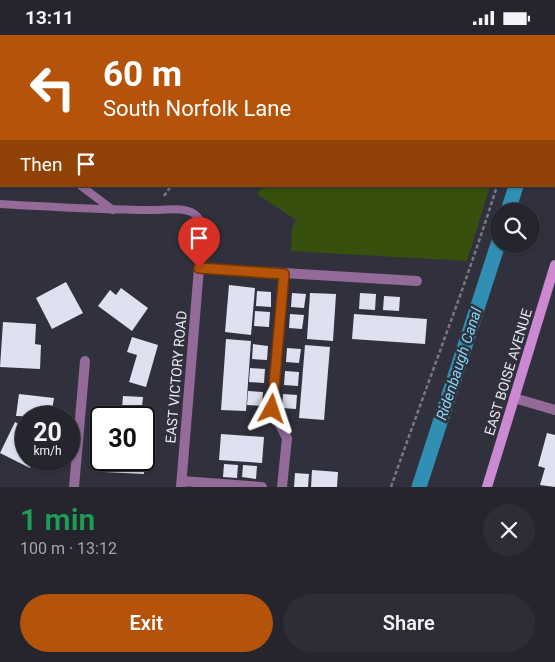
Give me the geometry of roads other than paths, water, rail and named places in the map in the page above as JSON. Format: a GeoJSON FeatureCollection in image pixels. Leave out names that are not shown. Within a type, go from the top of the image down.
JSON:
{"type":"FeatureCollection","features":[{"type":"Feature","properties":{"kind":"street","name":"EAST BOISE AVENUE"},"geometry":{"type":"LineString","coordinates":[[487,487],[555,265]]}},
{"type":"Feature","properties":{"kind":"street"},"geometry":{"type":"LineString","coordinates":[[199,268],[417,281]]}},
{"type":"Feature","properties":{"kind":"street","name":"EAST VICTORY ROAD"},"geometry":{"type":"LineString","coordinates":[[182,484],[199,268]]}},
{"type":"Feature","properties":{"kind":"street"},"geometry":{"type":"LineString","coordinates":[[282,487],[287,439],[272,409],[284,274]]}},
{"type":"Feature","properties":{"kind":"street"},"geometry":{"type":"LineString","coordinates":[[74,487],[85,361]]}},
{"type":"Feature","properties":{"kind":"street"},"geometry":{"type":"LineString","coordinates":[[514,398],[555,410]]}},
{"type":"Feature","properties":{"kind":"street"},"geometry":{"type":"LineString","coordinates":[[182,484],[262,487]]}},
{"type":"Feature","properties":{"kind":"lane"},"geometry":{"type":"LineString","coordinates":[[82,187],[114,211]]}},
{"type":"Feature","properties":{"kind":"lane"},"geometry":{"type":"LineString","coordinates":[[0,204],[114,211],[181,210],[192,212],[198,217],[202,227],[199,268]]}},
{"type":"Feature","properties":{"kind":"waterway","name":"Ridenbaugh Canal"},"geometry":{"type":"LineString","coordinates":[[511,203],[516,187]]}},
{"type":"Feature","properties":{"kind":"waterway","name":"Ridenbaugh Canal"},"geometry":{"type":"LineString","coordinates":[[419,487],[495,253]]}}]}
